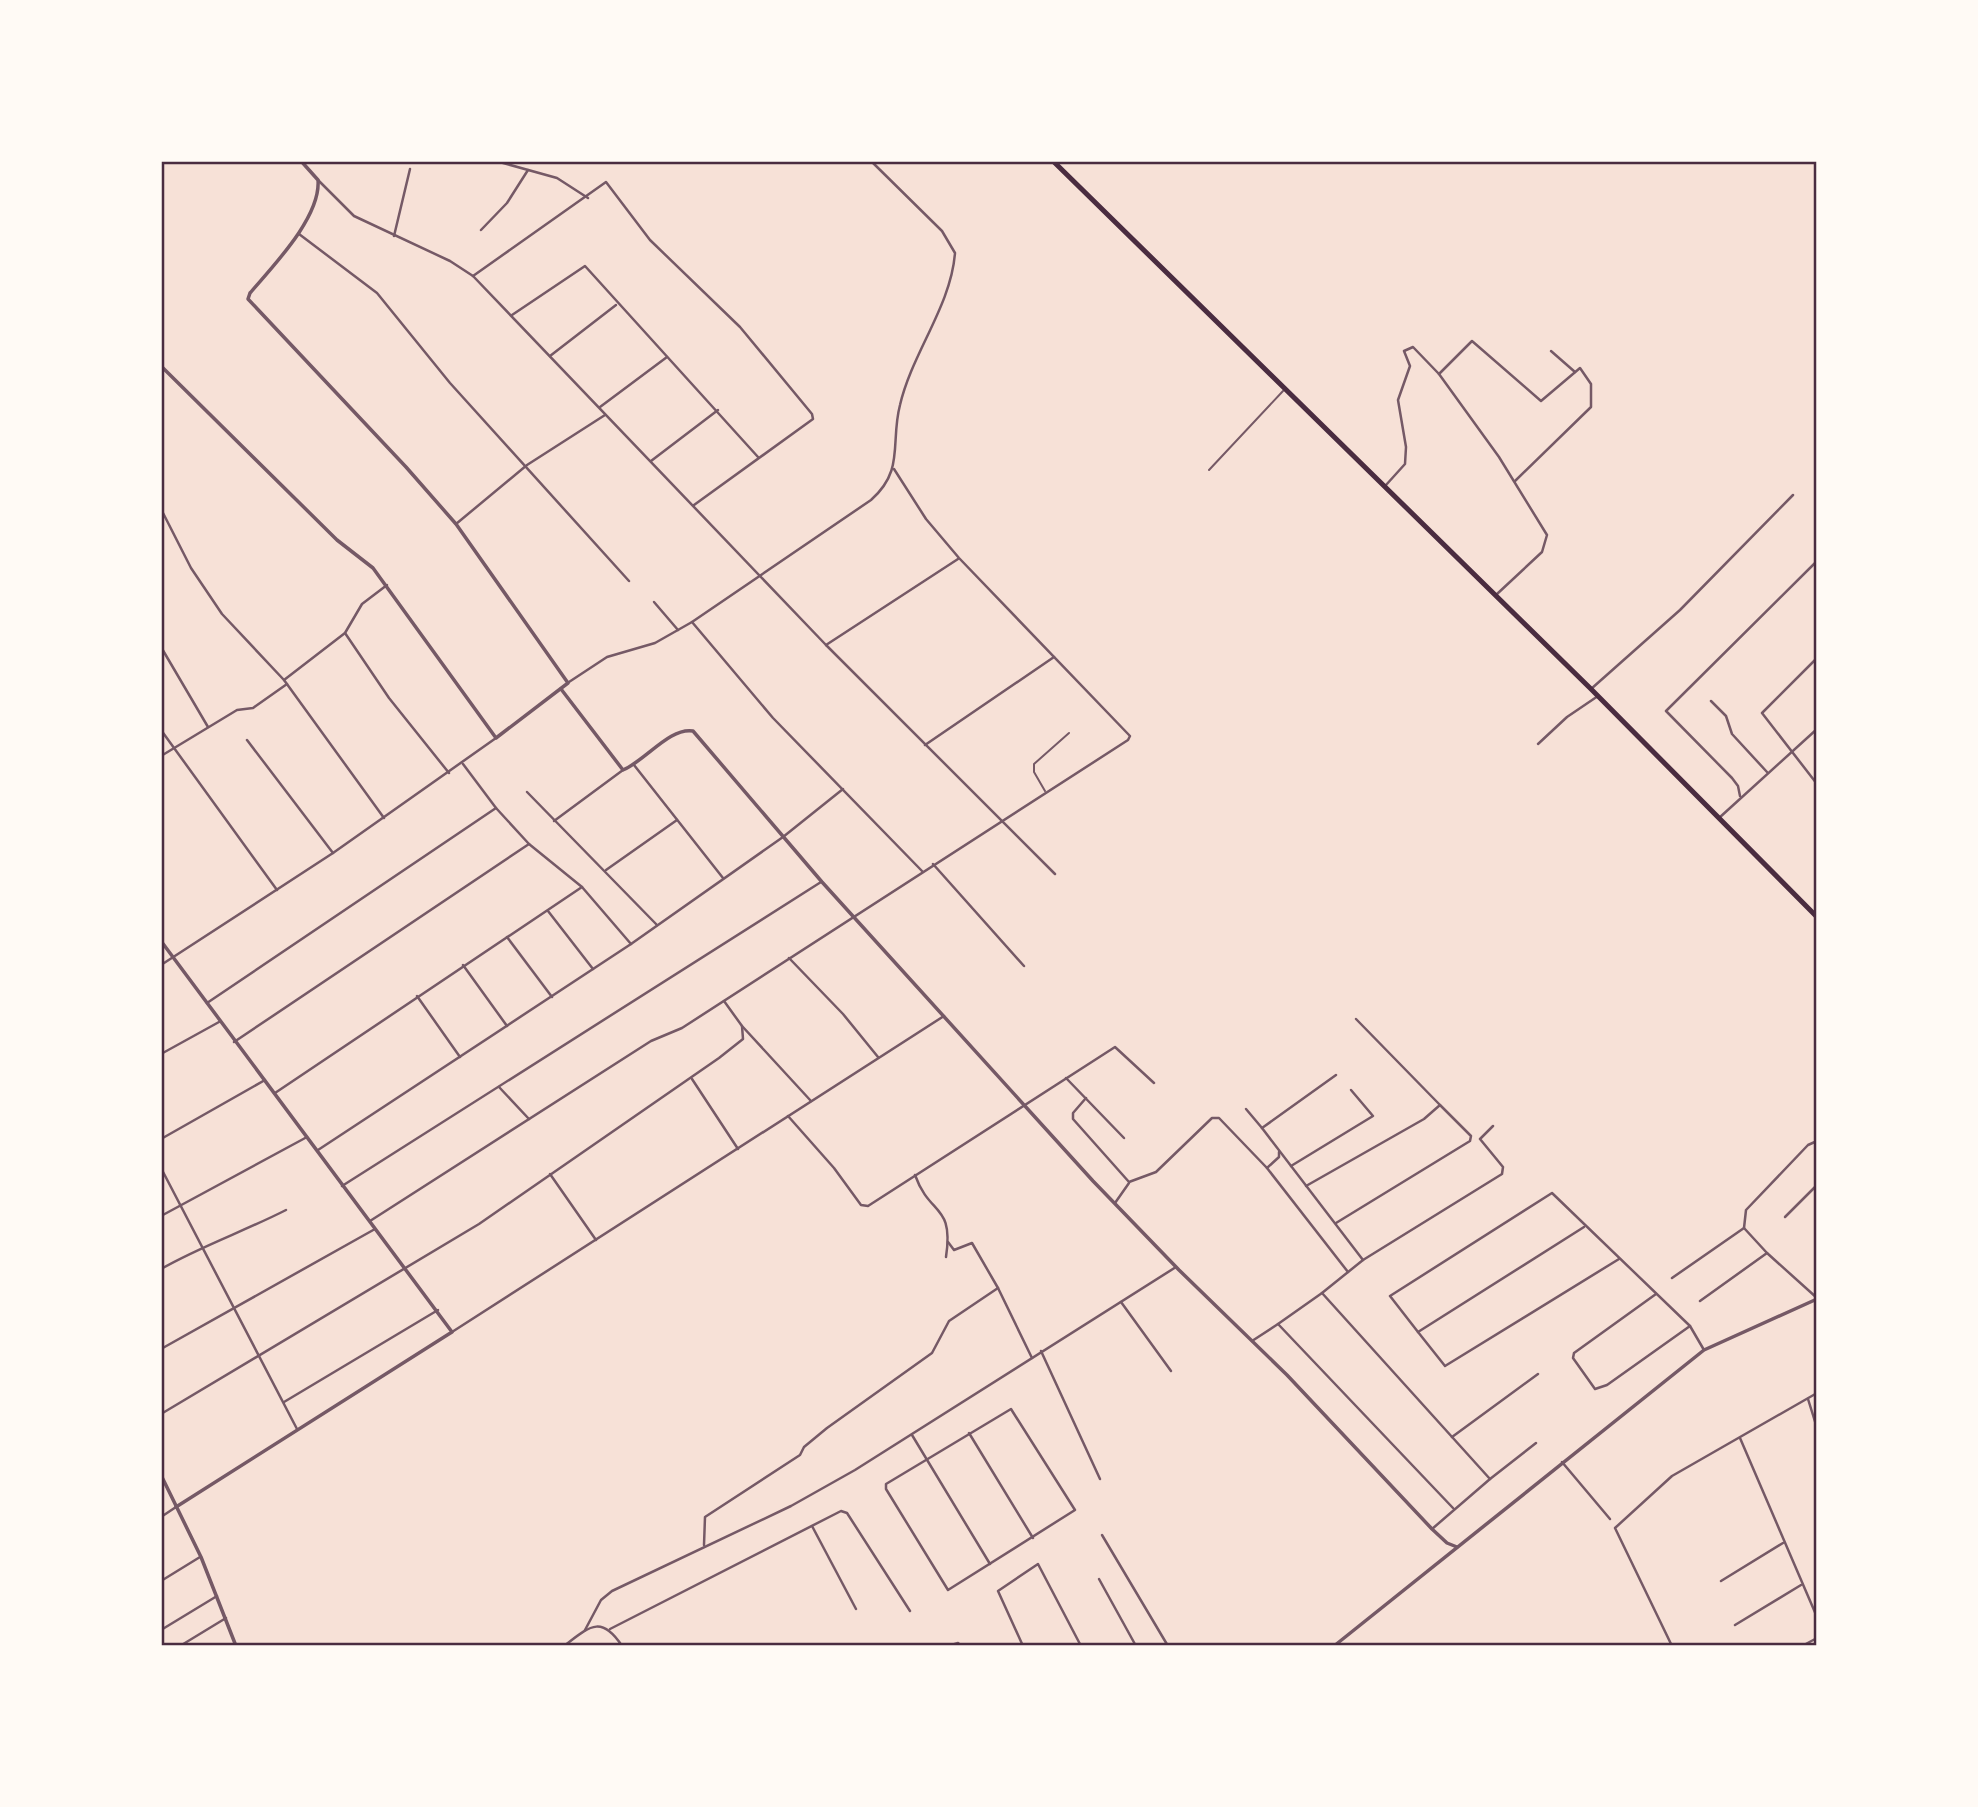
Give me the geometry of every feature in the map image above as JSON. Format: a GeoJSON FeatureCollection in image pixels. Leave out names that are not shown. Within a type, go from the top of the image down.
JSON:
{"type":"FeatureCollection","features":[{"type":"Feature","properties":{"kind":"highway"},"geometry":{"type":"LineString","coordinates":[[1053,161],[1591,689],[1817,917]]}},
{"type":"Feature","properties":{"kind":"street"},"geometry":{"type":"LineString","coordinates":[[301,161],[354,216],[450,261],[474,276],[826,645],[999,821],[1055,874]]}},
{"type":"Feature","properties":{"kind":"street"},"geometry":{"type":"LineString","coordinates":[[496,161],[557,178],[588,198]]}},
{"type":"Feature","properties":{"kind":"street"},"geometry":{"type":"LineString","coordinates":[[161,965],[463,764],[568,683],[607,657],[655,643],[692,622],[882,491],[894,469],[899,408],[906,383],[949,283],[955,253],[942,230],[871,161]]}},
{"type":"Feature","properties":{"kind":"street"},"geometry":{"type":"LineString","coordinates":[[394,236],[410,169]]}},
{"type":"Feature","properties":{"kind":"street"},"geometry":{"type":"LineString","coordinates":[[481,230],[507,204],[528,170]]}},
{"type":"Feature","properties":{"kind":"street"},"geometry":{"type":"LineString","coordinates":[[318,180],[317,192],[299,234],[250,293],[248,299],[456,524],[568,683]]}},
{"type":"Feature","properties":{"kind":"street"},"geometry":{"type":"LineString","coordinates":[[474,276],[588,198],[606,182],[649,240],[740,327],[812,414],[813,419],[694,505]]}},
{"type":"Feature","properties":{"kind":"street"},"geometry":{"type":"LineString","coordinates":[[299,234],[377,293],[450,383],[527,465],[629,581]]}},
{"type":"Feature","properties":{"kind":"street"},"geometry":{"type":"LineString","coordinates":[[512,315],[583,265],[758,457]]}},
{"type":"Feature","properties":{"kind":"street"},"geometry":{"type":"LineString","coordinates":[[550,356],[617,304]]}},
{"type":"Feature","properties":{"kind":"street"},"geometry":{"type":"LineString","coordinates":[[1439,374],[1472,341],[1541,401],[1574,372],[1580,368],[1583,370],[1591,384],[1591,407],[1515,481]]}},
{"type":"Feature","properties":{"kind":"street"},"geometry":{"type":"LineString","coordinates":[[1384,488],[1405,464],[1406,447],[1398,400],[1410,366],[1404,351],[1413,347],[1439,374],[1515,481],[1547,535],[1546,546],[1524,571],[1495,596]]}},
{"type":"Feature","properties":{"kind":"street"},"geometry":{"type":"LineString","coordinates":[[1551,351],[1574,372]]}},
{"type":"Feature","properties":{"kind":"street"},"geometry":{"type":"LineString","coordinates":[[600,407],[668,356]]}},
{"type":"Feature","properties":{"kind":"street"},"geometry":{"type":"LineString","coordinates":[[161,366],[337,540],[373,568],[496,738]]}},
{"type":"Feature","properties":{"kind":"street"},"geometry":{"type":"LineString","coordinates":[[650,461],[718,410]]}},
{"type":"Feature","properties":{"kind":"street"},"geometry":{"type":"LineString","coordinates":[[456,524],[527,465],[606,414]]}},
{"type":"Feature","properties":{"kind":"street"},"geometry":{"type":"LineString","coordinates":[[370,1221],[651,1041],[671,1034],[724,1001],[1129,736],[959,558],[926,519],[894,469]]}},
{"type":"Feature","properties":{"kind":"street"},"geometry":{"type":"LineString","coordinates":[[1591,689],[1680,610],[1793,495]]}},
{"type":"Feature","properties":{"kind":"street"},"geometry":{"type":"LineString","coordinates":[[161,509],[191,568],[222,614],[284,680],[384,818]]}},
{"type":"Feature","properties":{"kind":"street"},"geometry":{"type":"LineString","coordinates":[[826,645],[959,558]]}},
{"type":"Feature","properties":{"kind":"street"},"geometry":{"type":"LineString","coordinates":[[1740,796],[1738,786],[1732,778],[1665,711],[1817,561]]}},
{"type":"Feature","properties":{"kind":"street"},"geometry":{"type":"LineString","coordinates":[[284,680],[345,633],[362,604],[387,585]]}},
{"type":"Feature","properties":{"kind":"street"},"geometry":{"type":"LineString","coordinates":[[654,602],[678,629]]}},
{"type":"Feature","properties":{"kind":"street"},"geometry":{"type":"LineString","coordinates":[[692,622],[773,718],[922,871]]}},
{"type":"Feature","properties":{"kind":"street"},"geometry":{"type":"LineString","coordinates":[[345,633],[389,698],[449,773]]}},
{"type":"Feature","properties":{"kind":"street"},"geometry":{"type":"LineString","coordinates":[[161,648],[208,727]]}},
{"type":"Feature","properties":{"kind":"street"},"geometry":{"type":"LineString","coordinates":[[925,745],[1054,657]]}},
{"type":"Feature","properties":{"kind":"street"},"geometry":{"type":"LineString","coordinates":[[1817,658],[1762,713],[1817,784]]}},
{"type":"Feature","properties":{"kind":"street"},"geometry":{"type":"LineString","coordinates":[[161,757],[236,710],[253,708],[287,684]]}},
{"type":"Feature","properties":{"kind":"street"},"geometry":{"type":"LineString","coordinates":[[561,689],[624,770]]}},
{"type":"Feature","properties":{"kind":"street"},"geometry":{"type":"LineString","coordinates":[[1538,744],[1567,716],[1598,696]]}},
{"type":"Feature","properties":{"kind":"street"},"geometry":{"type":"LineString","coordinates":[[1711,701],[1726,716],[1732,734],[1767,772]]}},
{"type":"Feature","properties":{"kind":"street"},"geometry":{"type":"LineString","coordinates":[[1719,818],[1740,796],[1817,729]]}},
{"type":"Feature","properties":{"kind":"street"},"geometry":{"type":"LineString","coordinates":[[161,730],[277,890]]}},
{"type":"Feature","properties":{"kind":"street"},"geometry":{"type":"LineString","coordinates":[[554,821],[670,738],[693,730],[822,882],[1115,1203],[1432,1528],[1447,1543],[1457,1546]]}},
{"type":"Feature","properties":{"kind":"street"},"geometry":{"type":"LineString","coordinates":[[247,740],[333,853]]}},
{"type":"Feature","properties":{"kind":"street"},"geometry":{"type":"LineString","coordinates":[[463,764],[496,808],[529,844],[582,887],[631,944]]}},
{"type":"Feature","properties":{"kind":"street"},"geometry":{"type":"LineString","coordinates":[[634,765],[723,878]]}},
{"type":"Feature","properties":{"kind":"street"},"geometry":{"type":"LineString","coordinates":[[317,1150],[631,944],[783,837],[843,789]]}},
{"type":"Feature","properties":{"kind":"street"},"geometry":{"type":"LineString","coordinates":[[527,792],[657,925]]}},
{"type":"Feature","properties":{"kind":"street"},"geometry":{"type":"LineString","coordinates":[[207,1003],[496,808]]}},
{"type":"Feature","properties":{"kind":"street"},"geometry":{"type":"LineString","coordinates":[[606,870],[677,820]]}},
{"type":"Feature","properties":{"kind":"street"},"geometry":{"type":"LineString","coordinates":[[234,1042],[529,844]]}},
{"type":"Feature","properties":{"kind":"street"},"geometry":{"type":"LineString","coordinates":[[933,864],[1024,966]]}},
{"type":"Feature","properties":{"kind":"street"},"geometry":{"type":"LineString","coordinates":[[342,1186],[822,882]]}},
{"type":"Feature","properties":{"kind":"street"},"geometry":{"type":"LineString","coordinates":[[275,1093],[582,887]]}},
{"type":"Feature","properties":{"kind":"street"},"geometry":{"type":"LineString","coordinates":[[548,910],[593,969]]}},
{"type":"Feature","properties":{"kind":"street"},"geometry":{"type":"LineString","coordinates":[[507,937],[552,997]]}},
{"type":"Feature","properties":{"kind":"street"},"geometry":{"type":"LineString","coordinates":[[161,941],[452,1332]]}},
{"type":"Feature","properties":{"kind":"street"},"geometry":{"type":"LineString","coordinates":[[789,958],[878,1057]]}},
{"type":"Feature","properties":{"kind":"street"},"geometry":{"type":"LineString","coordinates":[[463,965],[507,1026]]}},
{"type":"Feature","properties":{"kind":"street"},"geometry":{"type":"LineString","coordinates":[[417,996],[460,1058]]}},
{"type":"Feature","properties":{"kind":"street"},"geometry":{"type":"LineString","coordinates":[[724,1001],[742,1026],[811,1101]]}},
{"type":"Feature","properties":{"kind":"street"},"geometry":{"type":"LineString","coordinates":[[161,1517],[944,1016]]}},
{"type":"Feature","properties":{"kind":"street"},"geometry":{"type":"LineString","coordinates":[[1336,1223],[1470,1140],[1471,1136],[1356,1019]]}},
{"type":"Feature","properties":{"kind":"street"},"geometry":{"type":"LineString","coordinates":[[161,1054],[219,1021]]}},
{"type":"Feature","properties":{"kind":"street"},"geometry":{"type":"LineString","coordinates":[[161,1414],[479,1224],[692,1078],[743,1039],[742,1026]]}},
{"type":"Feature","properties":{"kind":"street"},"geometry":{"type":"LineString","coordinates":[[788,1116],[834,1168],[861,1205],[868,1206],[1115,1047],[1154,1083]]}},
{"type":"Feature","properties":{"kind":"street"},"geometry":{"type":"LineString","coordinates":[[1262,1128],[1336,1075]]}},
{"type":"Feature","properties":{"kind":"street"},"geometry":{"type":"LineString","coordinates":[[1065,1077],[1124,1138]]}},
{"type":"Feature","properties":{"kind":"street"},"geometry":{"type":"LineString","coordinates":[[692,1078],[738,1149]]}},
{"type":"Feature","properties":{"kind":"street"},"geometry":{"type":"LineString","coordinates":[[161,1139],[265,1080]]}},
{"type":"Feature","properties":{"kind":"street"},"geometry":{"type":"LineString","coordinates":[[499,1087],[529,1119]]}},
{"type":"Feature","properties":{"kind":"street"},"geometry":{"type":"LineString","coordinates":[[1291,1166],[1373,1116],[1351,1090]]}},
{"type":"Feature","properties":{"kind":"street"},"geometry":{"type":"LineString","coordinates":[[1086,1098],[1073,1113],[1073,1119],[1129,1182]]}},
{"type":"Feature","properties":{"kind":"street"},"geometry":{"type":"LineString","coordinates":[[1306,1186],[1424,1119],[1440,1105]]}},
{"type":"Feature","properties":{"kind":"street"},"geometry":{"type":"LineString","coordinates":[[1247,1109],[1363,1260]]}},
{"type":"Feature","properties":{"kind":"street"},"geometry":{"type":"LineString","coordinates":[[1115,1203],[1129,1182],[1156,1172],[1216,1117],[1267,1168],[1348,1272]]}},
{"type":"Feature","properties":{"kind":"street"},"geometry":{"type":"LineString","coordinates":[[1252,1341],[1322,1293],[1363,1260],[1502,1174],[1503,1167],[1480,1139],[1493,1126]]}},
{"type":"Feature","properties":{"kind":"street"},"geometry":{"type":"LineString","coordinates":[[161,1216],[307,1137]]}},
{"type":"Feature","properties":{"kind":"street"},"geometry":{"type":"LineString","coordinates":[[1334,1646],[1704,1350],[1817,1298],[1766,1253],[1744,1228],[1746,1210],[1808,1145],[1817,1141]]}},
{"type":"Feature","properties":{"kind":"street"},"geometry":{"type":"LineString","coordinates":[[1267,1168],[1279,1157],[1279,1152]]}},
{"type":"Feature","properties":{"kind":"street"},"geometry":{"type":"LineString","coordinates":[[161,1168],[298,1431]]}},
{"type":"Feature","properties":{"kind":"street"},"geometry":{"type":"LineString","coordinates":[[550,1174],[596,1240]]}},
{"type":"Feature","properties":{"kind":"street"},"geometry":{"type":"LineString","coordinates":[[915,1175],[923,1195],[947,1222],[950,1231],[946,1257]]}},
{"type":"Feature","properties":{"kind":"street"},"geometry":{"type":"LineString","coordinates":[[1785,1217],[1817,1185]]}},
{"type":"Feature","properties":{"kind":"street"},"geometry":{"type":"LineString","coordinates":[[1619,1259],[1448,1367],[1390,1296],[1551,1194],[1657,1293],[1689,1326],[1704,1350]]}},
{"type":"Feature","properties":{"kind":"street"},"geometry":{"type":"LineString","coordinates":[[161,1269],[202,1247],[212,1246],[286,1210]]}},
{"type":"Feature","properties":{"kind":"street"},"geometry":{"type":"LineString","coordinates":[[1418,1332],[1585,1227]]}},
{"type":"Feature","properties":{"kind":"street"},"geometry":{"type":"LineString","coordinates":[[1672,1278],[1744,1228]]}},
{"type":"Feature","properties":{"kind":"street"},"geometry":{"type":"LineString","coordinates":[[161,1349],[375,1229]]}},
{"type":"Feature","properties":{"kind":"street"},"geometry":{"type":"LineString","coordinates":[[948,1242],[954,1250],[972,1243],[998,1288],[1032,1358]]}},
{"type":"Feature","properties":{"kind":"street"},"geometry":{"type":"LineString","coordinates":[[1700,1301],[1766,1253]]}},
{"type":"Feature","properties":{"kind":"street"},"geometry":{"type":"LineString","coordinates":[[585,1630],[605,1596],[704,1545],[791,1506],[912,1435],[1176,1267]]}},
{"type":"Feature","properties":{"kind":"street"},"geometry":{"type":"LineString","coordinates":[[704,1545],[705,1517],[800,1455],[804,1447],[827,1428],[932,1353],[950,1321],[998,1288]]}},
{"type":"Feature","properties":{"kind":"street"},"geometry":{"type":"LineString","coordinates":[[1322,1293],[1490,1479]]}},
{"type":"Feature","properties":{"kind":"street"},"geometry":{"type":"LineString","coordinates":[[1657,1293],[1574,1353],[1573,1358],[1595,1389],[1616,1379],[1689,1326]]}},
{"type":"Feature","properties":{"kind":"street"},"geometry":{"type":"LineString","coordinates":[[1121,1302],[1171,1371]]}},
{"type":"Feature","properties":{"kind":"street"},"geometry":{"type":"LineString","coordinates":[[284,1402],[438,1310]]}},
{"type":"Feature","properties":{"kind":"street"},"geometry":{"type":"LineString","coordinates":[[1278,1324],[1453,1508]]}},
{"type":"Feature","properties":{"kind":"street"},"geometry":{"type":"LineString","coordinates":[[1041,1351],[1100,1479]]}},
{"type":"Feature","properties":{"kind":"street"},"geometry":{"type":"LineString","coordinates":[[1452,1437],[1538,1374]]}},
{"type":"Feature","properties":{"kind":"street"},"geometry":{"type":"LineString","coordinates":[[1672,1646],[1615,1528],[1672,1476],[1817,1394]]}},
{"type":"Feature","properties":{"kind":"street"},"geometry":{"type":"LineString","coordinates":[[1808,1398],[1807,1404],[1817,1428]]}},
{"type":"Feature","properties":{"kind":"street"},"geometry":{"type":"LineString","coordinates":[[1009,1409],[1013,1410],[1075,1507],[1070,1515],[951,1590],[946,1590],[885,1486],[927,1459],[1009,1409]]}},
{"type":"Feature","properties":{"kind":"street"},"geometry":{"type":"LineString","coordinates":[[969,1433],[1033,1538]]}},
{"type":"Feature","properties":{"kind":"street"},"geometry":{"type":"LineString","coordinates":[[912,1435],[991,1564]]}},
{"type":"Feature","properties":{"kind":"street"},"geometry":{"type":"LineString","coordinates":[[1740,1437],[1783,1544],[1817,1617]]}},
{"type":"Feature","properties":{"kind":"street"},"geometry":{"type":"LineString","coordinates":[[1432,1528],[1453,1508],[1536,1443]]}},
{"type":"Feature","properties":{"kind":"street"},"geometry":{"type":"LineString","coordinates":[[1562,1462],[1610,1519]]}},
{"type":"Feature","properties":{"kind":"street"},"geometry":{"type":"LineString","coordinates":[[161,1476],[201,1557],[236,1646]]}},
{"type":"Feature","properties":{"kind":"street"},"geometry":{"type":"LineString","coordinates":[[610,1629],[841,1511],[847,1513],[909,1611]]}},
{"type":"Feature","properties":{"kind":"street"},"geometry":{"type":"LineString","coordinates":[[812,1526],[856,1609]]}},
{"type":"Feature","properties":{"kind":"street"},"geometry":{"type":"LineString","coordinates":[[1102,1535],[1168,1646]]}},
{"type":"Feature","properties":{"kind":"street"},"geometry":{"type":"LineString","coordinates":[[1720,1581],[1783,1544]]}},
{"type":"Feature","properties":{"kind":"street"},"geometry":{"type":"LineString","coordinates":[[161,1581],[201,1557]]}},
{"type":"Feature","properties":{"kind":"street"},"geometry":{"type":"LineString","coordinates":[[1023,1646],[998,1591],[1039,1564],[1081,1646]]}},
{"type":"Feature","properties":{"kind":"street"},"geometry":{"type":"LineString","coordinates":[[1098,1579],[1136,1646]]}},
{"type":"Feature","properties":{"kind":"street"},"geometry":{"type":"LineString","coordinates":[[1735,1625],[1801,1585]]}},
{"type":"Feature","properties":{"kind":"street"},"geometry":{"type":"LineString","coordinates":[[161,1630],[217,1596]]}},
{"type":"Feature","properties":{"kind":"street"},"geometry":{"type":"LineString","coordinates":[[180,1646],[226,1618]]}},
{"type":"Feature","properties":{"kind":"street"},"geometry":{"type":"LineString","coordinates":[[564,1646],[585,1630],[598,1626],[610,1629],[622,1646]]}},
{"type":"Feature","properties":{"kind":"street"},"geometry":{"type":"LineString","coordinates":[[1802,1646],[1817,1638]]}},
{"type":"Feature","properties":{"kind":"street"},"geometry":{"type":"LineString","coordinates":[[948,1646],[958,1643],[961,1646]]}},
{"type":"Feature","properties":{"kind":"lane"},"geometry":{"type":"LineString","coordinates":[[1209,470],[1284,390]]}},
{"type":"Feature","properties":{"kind":"lane"},"geometry":{"type":"LineString","coordinates":[[1045,791],[1034,772],[1034,764],[1069,733]]}}]}
